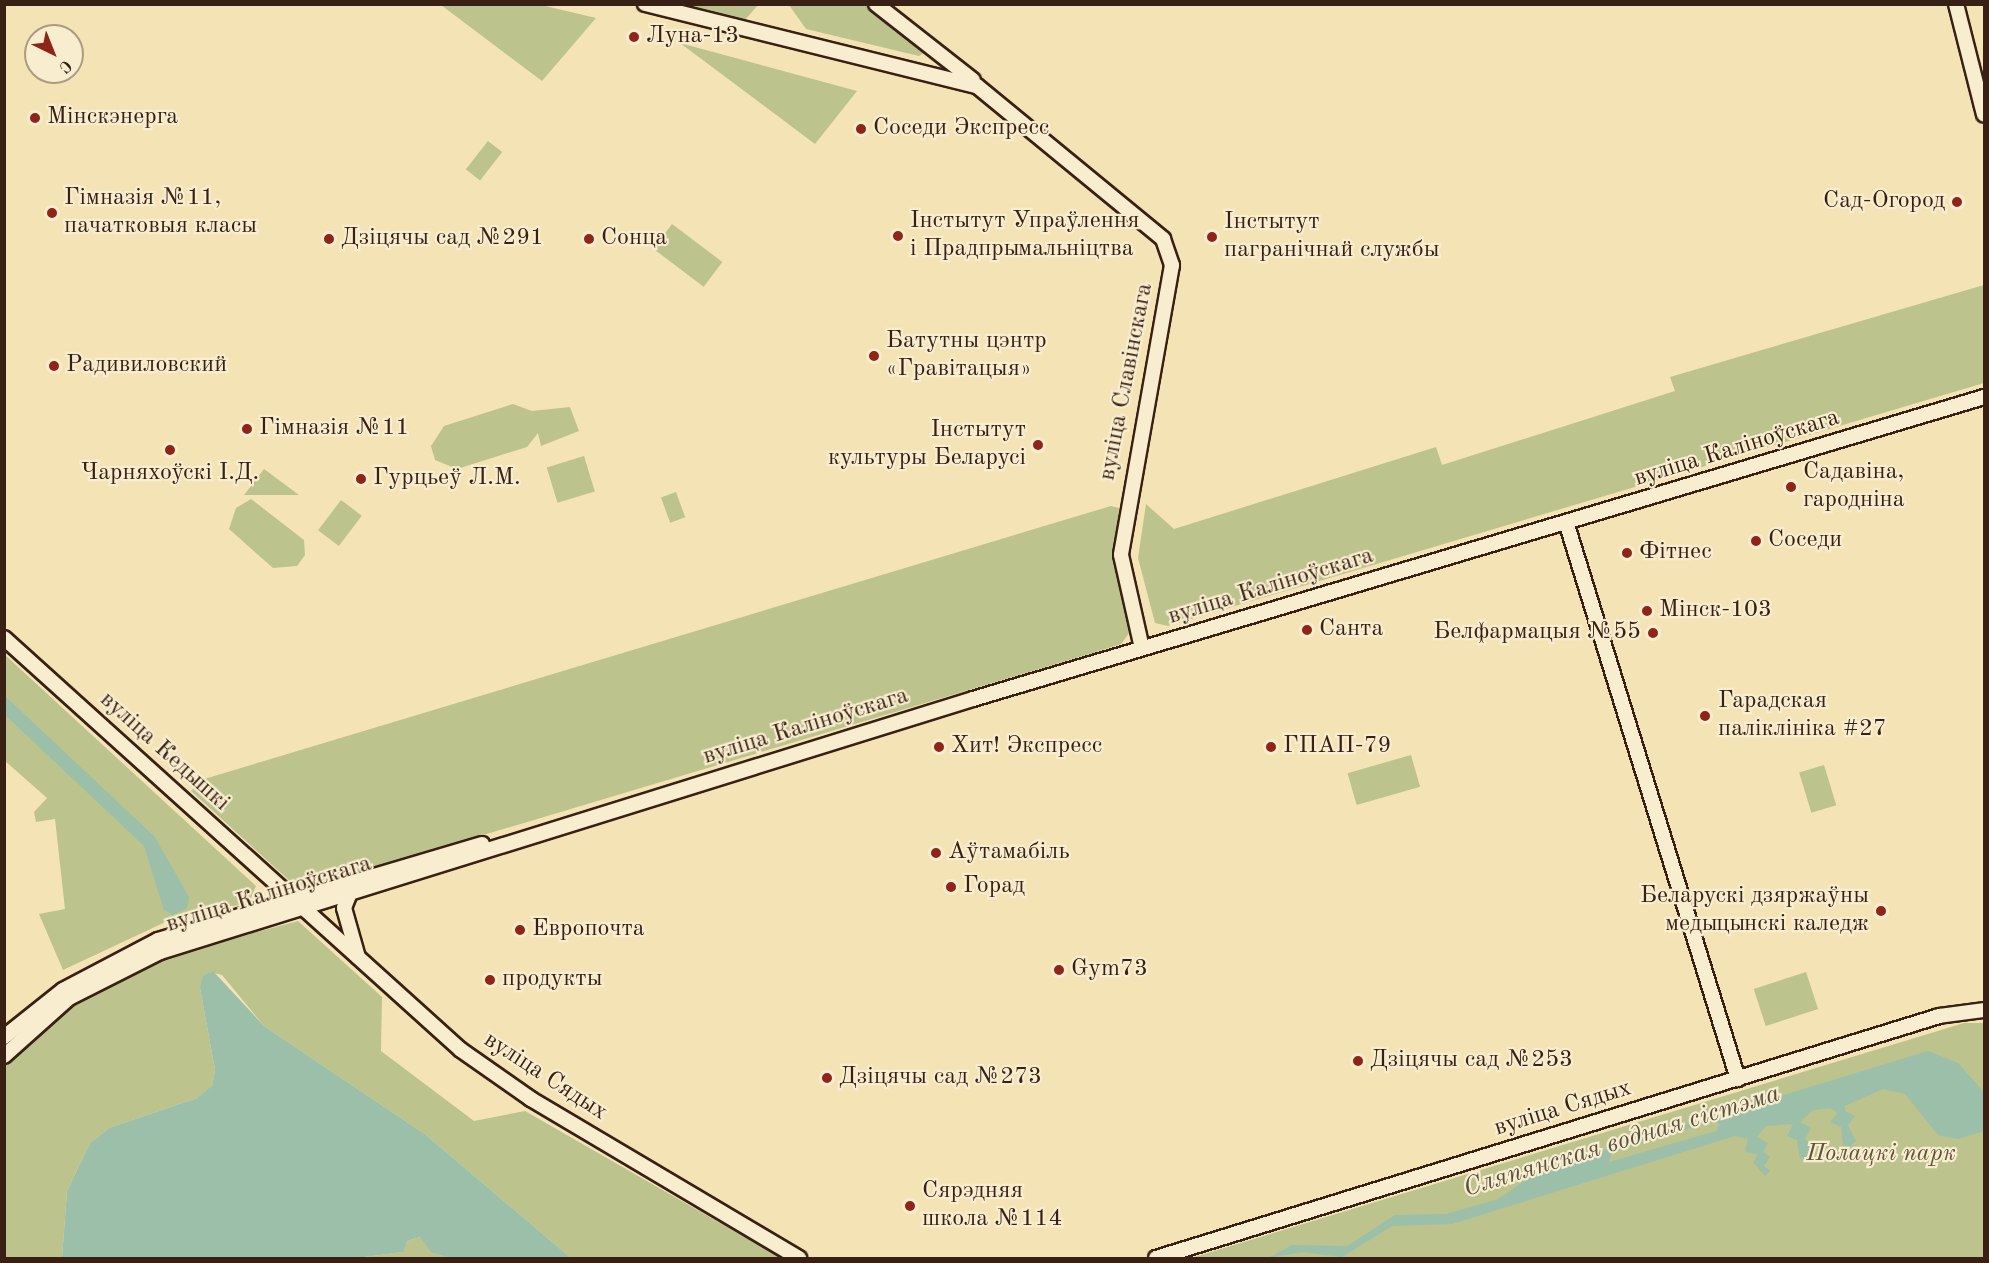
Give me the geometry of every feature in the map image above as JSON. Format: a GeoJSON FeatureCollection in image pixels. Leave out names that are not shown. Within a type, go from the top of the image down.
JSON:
{"type":"FeatureCollection","features":[{"type":"Feature","properties":{"kind":"main road","name":"вуліца Славінскага"},"geometry":{"type":"LineString","coordinates":[[645,4],[930,73],[987,91],[1151,225],[1171,254],[1121,547],[1122,574],[1142,648]]}},
{"type":"Feature","properties":{"kind":"main road"},"geometry":{"type":"LineString","coordinates":[[876,4],[936,54],[987,91]]}},
{"type":"Feature","properties":{"kind":"main road"},"geometry":{"type":"LineString","coordinates":[[1956,4],[1984,115]]}},
{"type":"Feature","properties":{"kind":"main road"},"geometry":{"type":"LineString","coordinates":[[930,73],[936,54]]}},
{"type":"Feature","properties":{"kind":"main road","name":"вуліца Каліноўскага"},"geometry":{"type":"LineString","coordinates":[[4,1038],[63,990],[135,950],[572,822],[1142,648],[1567,525],[1984,397]]}},
{"type":"Feature","properties":{"kind":"main road"},"geometry":{"type":"LineString","coordinates":[[1567,525],[1738,1079]]}},
{"type":"Feature","properties":{"kind":"main road","name":"вуліца Кедышкі"},"geometry":{"type":"LineString","coordinates":[[4,638],[298,904]]}},
{"type":"Feature","properties":{"kind":"main road","name":"вуліца Каліноўскага"},"geometry":{"type":"LineString","coordinates":[[4,1056],[69,998],[116,971],[298,904],[351,893],[572,822]]}},
{"type":"Feature","properties":{"kind":"main road"},"geometry":{"type":"LineString","coordinates":[[351,893],[344,908],[360,962]]}},
{"type":"Feature","properties":{"kind":"main road","name":"вуліца Сядых"},"geometry":{"type":"LineString","coordinates":[[298,904],[360,962],[505,1082],[799,1258]]}},
{"type":"Feature","properties":{"kind":"main road","name":"вуліца Сядых"},"geometry":{"type":"LineString","coordinates":[[1156,1258],[1939,1016],[1984,1010]]}},
{"type":"Feature","properties":{"kind":"green space"},"geometry":{"type":"Polygon","coordinates":[[[758,4],[744,21],[675,5],[758,4]]]}},
{"type":"Feature","properties":{"kind":"green space"},"geometry":{"type":"Polygon","coordinates":[[[441,5],[541,5],[596,18],[542,81],[441,5]]]}},
{"type":"Feature","properties":{"kind":"green space"},"geometry":{"type":"Polygon","coordinates":[[[789,5],[865,5],[925,52],[919,56],[806,29],[789,5]]]}},
{"type":"Feature","properties":{"kind":"green space"},"geometry":{"type":"Polygon","coordinates":[[[680,43],[857,91],[815,144],[680,43]]]}},
{"type":"Feature","properties":{"kind":"green space"},"geometry":{"type":"Polygon","coordinates":[[[488,141],[502,152],[480,180],[466,169],[488,141]]]}},
{"type":"Feature","properties":{"kind":"green space"},"geometry":{"type":"Polygon","coordinates":[[[672,224],[722,262],[704,287],[653,249],[672,224]]]}},
{"type":"Feature","properties":{"kind":"green space"},"geometry":{"type":"Polygon","coordinates":[[[1984,285],[1984,383],[1168,626],[1155,623],[1138,558],[1146,504],[1174,529],[1436,447],[1442,465],[1675,391],[1670,377],[1984,285]]]}},
{"type":"Feature","properties":{"kind":"green space"},"geometry":{"type":"Polygon","coordinates":[[[513,404],[532,411],[570,407],[579,431],[541,446],[538,433],[527,447],[457,469],[435,460],[431,446],[444,426],[513,404]]]}},
{"type":"Feature","properties":{"kind":"green space"},"geometry":{"type":"Polygon","coordinates":[[[584,456],[595,491],[558,503],[547,467],[584,456]]]}},
{"type":"Feature","properties":{"kind":"green space"},"geometry":{"type":"Polygon","coordinates":[[[264,469],[299,495],[244,495],[264,469]]]}},
{"type":"Feature","properties":{"kind":"green space"},"geometry":{"type":"Polygon","coordinates":[[[676,492],[685,517],[670,523],[661,497],[676,492]]]}},
{"type":"Feature","properties":{"kind":"green space"},"geometry":{"type":"Polygon","coordinates":[[[251,499],[304,540],[305,555],[297,566],[273,568],[229,529],[236,508],[251,499]]]}},
{"type":"Feature","properties":{"kind":"green space"},"geometry":{"type":"Polygon","coordinates":[[[341,500],[362,516],[339,546],[318,530],[341,500]]]}},
{"type":"Feature","properties":{"kind":"green space"},"geometry":{"type":"Polygon","coordinates":[[[1111,506],[1119,508],[1114,565],[1130,632],[1121,644],[1096,652],[306,888],[293,884],[191,791],[201,780],[1111,506]]]}},
{"type":"Feature","properties":{"kind":"green space"},"geometry":{"type":"Polygon","coordinates":[[[5,655],[256,886],[249,903],[174,918],[63,970],[39,914],[65,909],[55,819],[36,822],[34,812],[47,798],[5,761],[5,655]]]}},
{"type":"Feature","properties":{"kind":"green space"},"geometry":{"type":"Polygon","coordinates":[[[1411,755],[1420,787],[1357,805],[1348,773],[1411,755]]]}},
{"type":"Feature","properties":{"kind":"green space"},"geometry":{"type":"Polygon","coordinates":[[[1824,765],[1836,805],[1811,813],[1799,773],[1824,765]]]}},
{"type":"Feature","properties":{"kind":"green space"},"geometry":{"type":"Polygon","coordinates":[[[298,921],[382,997],[381,1051],[474,1121],[525,1111],[781,1258],[571,1258],[426,1135],[264,1026],[222,975],[210,972],[200,988],[215,1070],[212,1087],[197,1098],[109,1128],[90,1143],[67,1191],[62,1258],[5,1258],[4,1062],[69,1005],[153,960],[298,921]]]}},
{"type":"Feature","properties":{"kind":"green space"},"geometry":{"type":"Polygon","coordinates":[[[1806,972],[1818,1009],[1766,1026],[1754,989],[1806,972]]]}},
{"type":"Feature","properties":{"kind":"green space","name":"Полацкі парк"},"geometry":{"type":"Polygon","coordinates":[[[1964,1023],[1984,1023],[1984,1258],[1191,1258],[1964,1023]]]}},
{"type":"Feature","properties":{"kind":"green space"},"geometry":{"type":"Polygon","coordinates":[[[420,1237],[451,1258],[356,1258],[402,1252],[407,1241],[420,1237]]]}},
{"type":"Feature","properties":{"kind":"shaded area"},"geometry":{"type":"Polygon","coordinates":[[[5,696],[155,837],[189,897],[187,908],[173,915],[164,910],[144,846],[5,715],[5,696]]]}},
{"type":"Feature","properties":{"kind":"shaded area"},"geometry":{"type":"Polygon","coordinates":[[[213,971],[264,1026],[426,1135],[571,1258],[451,1258],[431,1252],[420,1237],[407,1241],[403,1252],[356,1258],[62,1258],[67,1191],[90,1143],[109,1128],[197,1098],[212,1086],[215,1070],[200,988],[203,976],[213,971]]]}},
{"type":"Feature","properties":{"kind":"shaded area","name":"Сляпянская водная сістэма"},"geometry":{"type":"Polygon","coordinates":[[[1928,1051],[1958,1063],[1984,1092],[1984,1131],[1958,1139],[1938,1135],[1905,1094],[1883,1089],[1845,1106],[1845,1111],[1855,1116],[1848,1125],[1856,1141],[1850,1147],[1843,1145],[1841,1127],[1830,1122],[1838,1113],[1830,1108],[1813,1110],[1800,1122],[1811,1128],[1805,1139],[1811,1144],[1806,1160],[1800,1158],[1797,1140],[1787,1136],[1793,1124],[1766,1126],[1757,1137],[1768,1143],[1763,1152],[1770,1157],[1764,1166],[1770,1171],[1765,1176],[1753,1162],[1758,1155],[1745,1151],[1748,1139],[1735,1136],[1452,1224],[1392,1226],[1342,1257],[1302,1252],[1268,1258],[1292,1245],[1347,1246],[1395,1215],[1446,1214],[1498,1199],[1542,1169],[1928,1051]],[[1713,1121],[1612,1153],[1609,1162],[1716,1131],[1720,1124],[1713,1121]]]}},
{"type":"Feature","properties":{"kind":"place","name":"Луна-13"},"geometry":{"type":"Point","coordinates":[634,37]}},
{"type":"Feature","properties":{"kind":"place","name":"Мінскэнерга"},"geometry":{"type":"Point","coordinates":[35,118]}},
{"type":"Feature","properties":{"kind":"place","name":"Соседи Экспресс"},"geometry":{"type":"Point","coordinates":[861,129]}},
{"type":"Feature","properties":{"kind":"place","name":"Сад-Огород"},"geometry":{"type":"Point","coordinates":[1957,202]}},
{"type":"Feature","properties":{"kind":"place","name":"Гімназія №11, пачатковыя класы"},"geometry":{"type":"Point","coordinates":[52,213]}},
{"type":"Feature","properties":{"kind":"place","name":"Інстытут Упраўлення і Прадпрымальніцтва"},"geometry":{"type":"Point","coordinates":[898,236]}},
{"type":"Feature","properties":{"kind":"place","name":"Інстытут пагранічнай службы"},"geometry":{"type":"Point","coordinates":[1212,237]}},
{"type":"Feature","properties":{"kind":"place","name":"Дзіцячы сад №291"},"geometry":{"type":"Point","coordinates":[329,239]}},
{"type":"Feature","properties":{"kind":"place","name":"Сонца"},"geometry":{"type":"Point","coordinates":[589,239]}},
{"type":"Feature","properties":{"kind":"place","name":"Батутны цэнтр «Гравітацыя»"},"geometry":{"type":"Point","coordinates":[874,356]}},
{"type":"Feature","properties":{"kind":"place","name":"Радивиловский"},"geometry":{"type":"Point","coordinates":[54,366]}},
{"type":"Feature","properties":{"kind":"place","name":"Гімназія №11"},"geometry":{"type":"Point","coordinates":[247,429]}},
{"type":"Feature","properties":{"kind":"place","name":"Інстытут культуры Беларусі"},"geometry":{"type":"Point","coordinates":[1038,445]}},
{"type":"Feature","properties":{"kind":"place","name":"Чарняхоўскі І.Д."},"geometry":{"type":"Point","coordinates":[170,450]}},
{"type":"Feature","properties":{"kind":"place","name":"Гурцьеў Л.М."},"geometry":{"type":"Point","coordinates":[361,479]}},
{"type":"Feature","properties":{"kind":"place","name":"Садавіна, гародніна"},"geometry":{"type":"Point","coordinates":[1791,487]}},
{"type":"Feature","properties":{"kind":"place","name":"Соседи"},"geometry":{"type":"Point","coordinates":[1756,541]}},
{"type":"Feature","properties":{"kind":"place","name":"Фітнес"},"geometry":{"type":"Point","coordinates":[1627,553]}},
{"type":"Feature","properties":{"kind":"place","name":"Мінск-103"},"geometry":{"type":"Point","coordinates":[1647,611]}},
{"type":"Feature","properties":{"kind":"place","name":"Санта"},"geometry":{"type":"Point","coordinates":[1307,630]}},
{"type":"Feature","properties":{"kind":"place","name":"Белфармацыя №55"},"geometry":{"type":"Point","coordinates":[1653,633]}},
{"type":"Feature","properties":{"kind":"place","name":"Гарадская паліклініка #27"},"geometry":{"type":"Point","coordinates":[1705,716]}},
{"type":"Feature","properties":{"kind":"place","name":"Хит! Экспресс"},"geometry":{"type":"Point","coordinates":[939,747]}},
{"type":"Feature","properties":{"kind":"place","name":"ГПАП-79"},"geometry":{"type":"Point","coordinates":[1271,747]}},
{"type":"Feature","properties":{"kind":"place","name":"Аўтамабіль"},"geometry":{"type":"Point","coordinates":[936,853]}},
{"type":"Feature","properties":{"kind":"place","name":"Горад"},"geometry":{"type":"Point","coordinates":[951,887]}},
{"type":"Feature","properties":{"kind":"place","name":"Беларускі дзяржаўны медыцынскі каледж"},"geometry":{"type":"Point","coordinates":[1881,911]}},
{"type":"Feature","properties":{"kind":"place","name":"Европочта"},"geometry":{"type":"Point","coordinates":[520,930]}},
{"type":"Feature","properties":{"kind":"place","name":"Gym73"},"geometry":{"type":"Point","coordinates":[1059,970]}},
{"type":"Feature","properties":{"kind":"place","name":"продукты"},"geometry":{"type":"Point","coordinates":[490,980]}},
{"type":"Feature","properties":{"kind":"place","name":"Дзіцячы сад №253"},"geometry":{"type":"Point","coordinates":[1358,1061]}},
{"type":"Feature","properties":{"kind":"place","name":"Дзіцячы сад №273"},"geometry":{"type":"Point","coordinates":[827,1078]}},
{"type":"Feature","properties":{"kind":"place","name":"Сярэдняя школа №114"},"geometry":{"type":"Point","coordinates":[910,1206]}}]}
